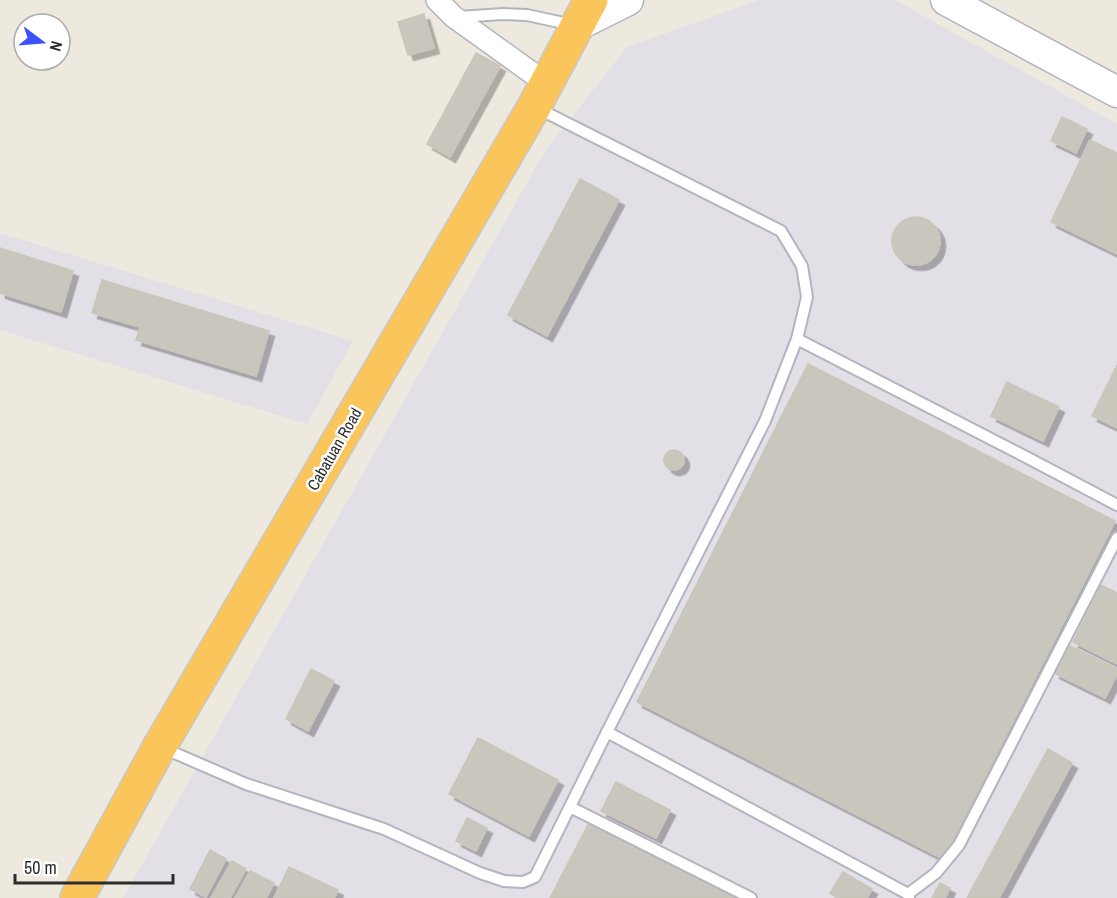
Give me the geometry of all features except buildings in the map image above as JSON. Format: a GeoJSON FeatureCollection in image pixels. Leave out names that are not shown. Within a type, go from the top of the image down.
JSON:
{"type":"FeatureCollection","features":[{"type":"Feature","properties":{"kind":"highway","name":"Cabatuan Road"},"geometry":{"type":"LineString","coordinates":[[77,898],[160,746],[540,95],[584,13]]}},
{"type":"Feature","properties":{"kind":"main road"},"geometry":{"type":"LineString","coordinates":[[584,13],[628,0]]}},
{"type":"Feature","properties":{"kind":"main road"},"geometry":{"type":"LineString","coordinates":[[946,0],[1117,92]]}},
{"type":"Feature","properties":{"kind":"street"},"geometry":{"type":"LineString","coordinates":[[437,0],[456,11],[540,95]]}},
{"type":"Feature","properties":{"kind":"lane"},"geometry":{"type":"LineString","coordinates":[[456,11],[527,15],[584,13]]}},
{"type":"Feature","properties":{"kind":"lane"},"geometry":{"type":"LineString","coordinates":[[160,746],[246,784],[384,829],[480,873],[504,881],[523,882],[535,877],[765,421],[797,339],[807,297],[802,266],[781,231],[540,95]]}},
{"type":"Feature","properties":{"kind":"lane"},"geometry":{"type":"LineString","coordinates":[[797,339],[1117,505]]}},
{"type":"Feature","properties":{"kind":"lane"},"geometry":{"type":"LineString","coordinates":[[607,732],[908,896],[936,873],[959,845],[1117,538]]}},
{"type":"Feature","properties":{"kind":"lane"},"geometry":{"type":"LineString","coordinates":[[570,807],[751,898]]}},
{"type":"Feature","properties":{"kind":"shaded area"},"geometry":{"type":"Polygon","coordinates":[[[759,0],[895,0],[1117,124],[1117,898],[123,898],[545,151],[627,47],[759,0]]]}},
{"type":"Feature","properties":{"kind":"shaded area"},"geometry":{"type":"Polygon","coordinates":[[[0,233],[353,341],[307,424],[0,330],[0,233]]]}}]}
